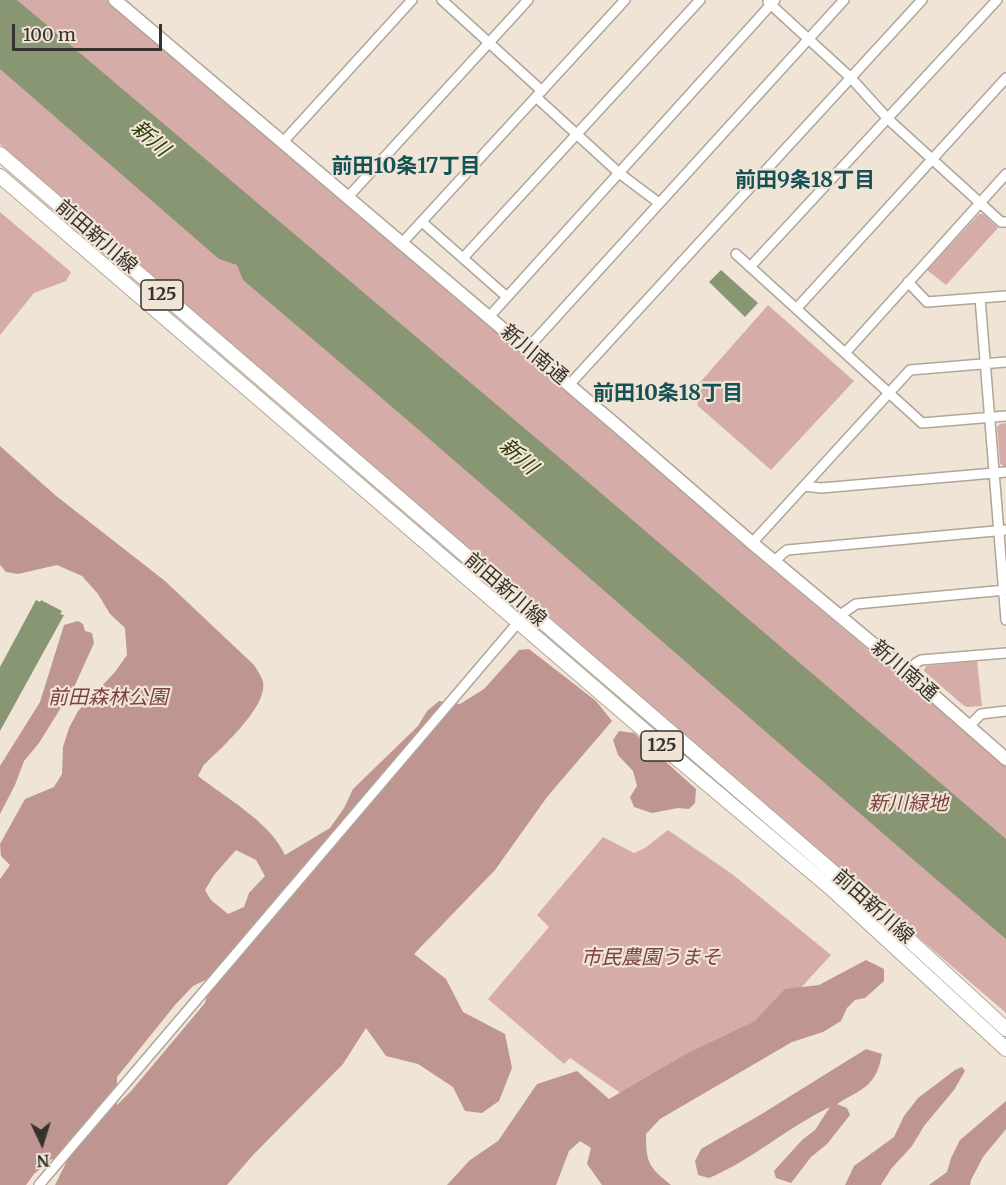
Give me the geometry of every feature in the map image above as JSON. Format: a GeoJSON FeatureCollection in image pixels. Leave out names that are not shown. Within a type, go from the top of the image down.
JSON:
{"type":"FeatureCollection","features":[{"type":"Feature","properties":{"kind":"main road","name":"前田新川線"},"geometry":{"type":"LineString","coordinates":[[0,154],[869,903],[1006,1029]]}},
{"type":"Feature","properties":{"kind":"main road","name":"前田新川線"},"geometry":{"type":"LineString","coordinates":[[0,176],[834,891],[1006,1049]]}},
{"type":"Feature","properties":{"kind":"street","name":"新川南通"},"geometry":{"type":"LineString","coordinates":[[115,0],[1006,757]]}},
{"type":"Feature","properties":{"kind":"street"},"geometry":{"type":"LineString","coordinates":[[282,142],[412,0]]}},
{"type":"Feature","properties":{"kind":"street"},"geometry":{"type":"LineString","coordinates":[[442,0],[577,134],[619,173],[660,203]]}},
{"type":"Feature","properties":{"kind":"street"},"geometry":{"type":"LineString","coordinates":[[348,197],[528,0]]}},
{"type":"Feature","properties":{"kind":"street"},"geometry":{"type":"LineString","coordinates":[[402,243],[625,0]]}},
{"type":"Feature","properties":{"kind":"street"},"geometry":{"type":"LineString","coordinates":[[463,258],[700,0]]}},
{"type":"Feature","properties":{"kind":"street"},"geometry":{"type":"LineString","coordinates":[[527,349],[844,0]]}},
{"type":"Feature","properties":{"kind":"street"},"geometry":{"type":"LineString","coordinates":[[569,385],[922,0]]}},
{"type":"Feature","properties":{"kind":"street"},"geometry":{"type":"LineString","coordinates":[[750,267],[997,0]]}},
{"type":"Feature","properties":{"kind":"street"},"geometry":{"type":"LineString","coordinates":[[489,317],[771,1],[851,78],[888,118],[1001,222],[1006,222]]}},
{"type":"Feature","properties":{"kind":"street"},"geometry":{"type":"LineString","coordinates":[[797,308],[1006,78]]}},
{"type":"Feature","properties":{"kind":"street"},"geometry":{"type":"LineString","coordinates":[[845,353],[1006,174]]}},
{"type":"Feature","properties":{"kind":"street"},"geometry":{"type":"LineString","coordinates":[[422,222],[507,297]]}},
{"type":"Feature","properties":{"kind":"street"},"geometry":{"type":"LineString","coordinates":[[736,254],[922,423],[1006,416]]}},
{"type":"Feature","properties":{"kind":"street"},"geometry":{"type":"LineString","coordinates":[[908,282],[927,302],[1006,296]]}},
{"type":"Feature","properties":{"kind":"street"},"geometry":{"type":"LineString","coordinates":[[980,298],[993,474],[1002,530],[1006,620]]}},
{"type":"Feature","properties":{"kind":"street"},"geometry":{"type":"LineString","coordinates":[[752,543],[910,370],[1006,362]]}},
{"type":"Feature","properties":{"kind":"street"},"geometry":{"type":"LineString","coordinates":[[804,486],[821,488],[1006,472]]}},
{"type":"Feature","properties":{"kind":"street"},"geometry":{"type":"LineString","coordinates":[[774,561],[787,550],[1002,530]]}},
{"type":"Feature","properties":{"kind":"street"},"geometry":{"type":"LineString","coordinates":[[839,616],[856,604],[1005,591]]}},
{"type":"Feature","properties":{"kind":"street"},"geometry":{"type":"LineString","coordinates":[[39,1185],[529,610]]}},
{"type":"Feature","properties":{"kind":"street"},"geometry":{"type":"LineString","coordinates":[[908,673],[921,660],[1006,653]]}},
{"type":"Feature","properties":{"kind":"street"},"geometry":{"type":"LineString","coordinates":[[968,727],[981,714],[1006,711]]}},
{"type":"Feature","properties":{"kind":"green space","name":"新川緑地"},"geometry":{"type":"Polygon","coordinates":[[[0,0],[107,0],[627,442],[762,561],[1006,765],[1006,1013],[0,144],[0,0]]]}},
{"type":"Feature","properties":{"kind":"green space"},"geometry":{"type":"Polygon","coordinates":[[[0,212],[71,272],[66,281],[34,293],[0,335],[0,212]]]}},
{"type":"Feature","properties":{"kind":"green space"},"geometry":{"type":"Polygon","coordinates":[[[979,214],[983,214],[998,228],[946,285],[927,270],[979,214]]]}},
{"type":"Feature","properties":{"kind":"green space"},"geometry":{"type":"Polygon","coordinates":[[[768,305],[854,381],[771,470],[698,406],[695,388],[768,305]]]}},
{"type":"Feature","properties":{"kind":"green space"},"geometry":{"type":"Polygon","coordinates":[[[1006,423],[1006,466],[1003,466],[1000,463],[997,427],[1006,423]]]}},
{"type":"Feature","properties":{"kind":"green space","name":"前田森林公園"},"geometry":{"type":"Polygon","coordinates":[[[0,446],[55,495],[165,581],[254,665],[263,682],[263,692],[258,703],[231,739],[203,766],[198,776],[258,821],[278,843],[285,855],[330,828],[344,808],[353,789],[418,726],[427,711],[439,701],[460,704],[484,689],[519,650],[529,649],[596,701],[612,721],[547,797],[495,870],[414,954],[446,979],[463,1012],[505,1034],[512,1068],[499,1101],[482,1113],[465,1111],[453,1087],[418,1064],[386,1056],[366,1028],[343,1064],[253,1155],[227,1185],[55,1185],[68,1159],[52,1159],[34,1174],[26,1185],[0,1185],[0,879],[10,865],[1,856],[0,844],[25,799],[54,787],[62,774],[63,747],[78,711],[115,672],[127,655],[125,628],[110,614],[98,594],[82,576],[57,565],[18,574],[6,572],[0,565],[0,446]],[[236,850],[214,875],[205,890],[211,900],[228,914],[244,907],[249,893],[265,876],[256,860],[236,850]],[[212,977],[193,986],[117,1077],[117,1105],[205,1003],[212,977]]]}},
{"type":"Feature","properties":{"kind":"green space"},"geometry":{"type":"Polygon","coordinates":[[[78,621],[83,624],[85,631],[92,633],[94,643],[75,685],[39,743],[24,761],[0,814],[0,766],[40,702],[64,625],[78,621]]]}},
{"type":"Feature","properties":{"kind":"green space"},"geometry":{"type":"Polygon","coordinates":[[[977,661],[982,706],[963,705],[924,671],[926,666],[977,661]]]}},
{"type":"Feature","properties":{"kind":"green space"},"geometry":{"type":"Polygon","coordinates":[[[619,731],[634,733],[696,789],[695,803],[689,809],[678,808],[652,813],[634,807],[630,797],[637,786],[633,771],[618,755],[613,740],[619,731]]]}},
{"type":"Feature","properties":{"kind":"green space","name":"市民農園うまそ"},"geometry":{"type":"Polygon","coordinates":[[[668,830],[732,874],[831,955],[786,1004],[622,1094],[570,1058],[564,1064],[488,999],[549,927],[537,915],[603,837],[634,853],[645,848],[668,830]]]}},
{"type":"Feature","properties":{"kind":"green space"},"geometry":{"type":"Polygon","coordinates":[[[866,960],[884,969],[884,981],[865,998],[855,1000],[847,1008],[841,1021],[823,1032],[792,1042],[660,1119],[646,1134],[650,1164],[671,1185],[602,1185],[587,1164],[591,1148],[580,1141],[569,1151],[556,1185],[447,1185],[470,1160],[498,1141],[537,1084],[577,1071],[609,1099],[686,1054],[755,1021],[785,989],[819,985],[866,960]]]}},
{"type":"Feature","properties":{"kind":"green space"},"geometry":{"type":"Polygon","coordinates":[[[866,1049],[882,1054],[876,1073],[861,1090],[837,1104],[847,1108],[850,1115],[827,1144],[811,1157],[791,1183],[776,1178],[774,1171],[802,1140],[815,1130],[830,1107],[725,1171],[709,1178],[698,1175],[695,1161],[701,1149],[866,1049]]]}},
{"type":"Feature","properties":{"kind":"green space"},"geometry":{"type":"Polygon","coordinates":[[[962,1067],[965,1071],[954,1090],[924,1126],[912,1146],[891,1169],[881,1185],[845,1185],[854,1166],[894,1137],[904,1116],[918,1098],[962,1067]]]}},
{"type":"Feature","properties":{"kind":"green space"},"geometry":{"type":"Polygon","coordinates":[[[1006,1101],[1006,1129],[983,1157],[970,1185],[929,1185],[947,1172],[960,1140],[1006,1101]]]}},
{"type":"Feature","properties":{"kind":"water","name":"新川"},"geometry":{"type":"Polygon","coordinates":[[[0,0],[17,0],[568,465],[1006,839],[1006,939],[435,443],[243,280],[237,265],[219,259],[0,69],[0,0]]]}},
{"type":"Feature","properties":{"kind":"water"},"geometry":{"type":"Polygon","coordinates":[[[721,270],[758,303],[745,317],[709,282],[721,270]]]}},
{"type":"Feature","properties":{"kind":"water"},"geometry":{"type":"Polygon","coordinates":[[[36,600],[40,602],[41,600],[62,611],[60,614],[64,615],[0,731],[0,667],[36,600]]]}},
{"type":"Feature","properties":{"kind":"district","name":"前田10条17丁目"},"geometry":{"type":"Point","coordinates":[406,167]}},
{"type":"Feature","properties":{"kind":"district","name":"前田9条18丁目"},"geometry":{"type":"Point","coordinates":[805,181]}},
{"type":"Feature","properties":{"kind":"district","name":"前田10条18丁目"},"geometry":{"type":"Point","coordinates":[668,394]}}]}
